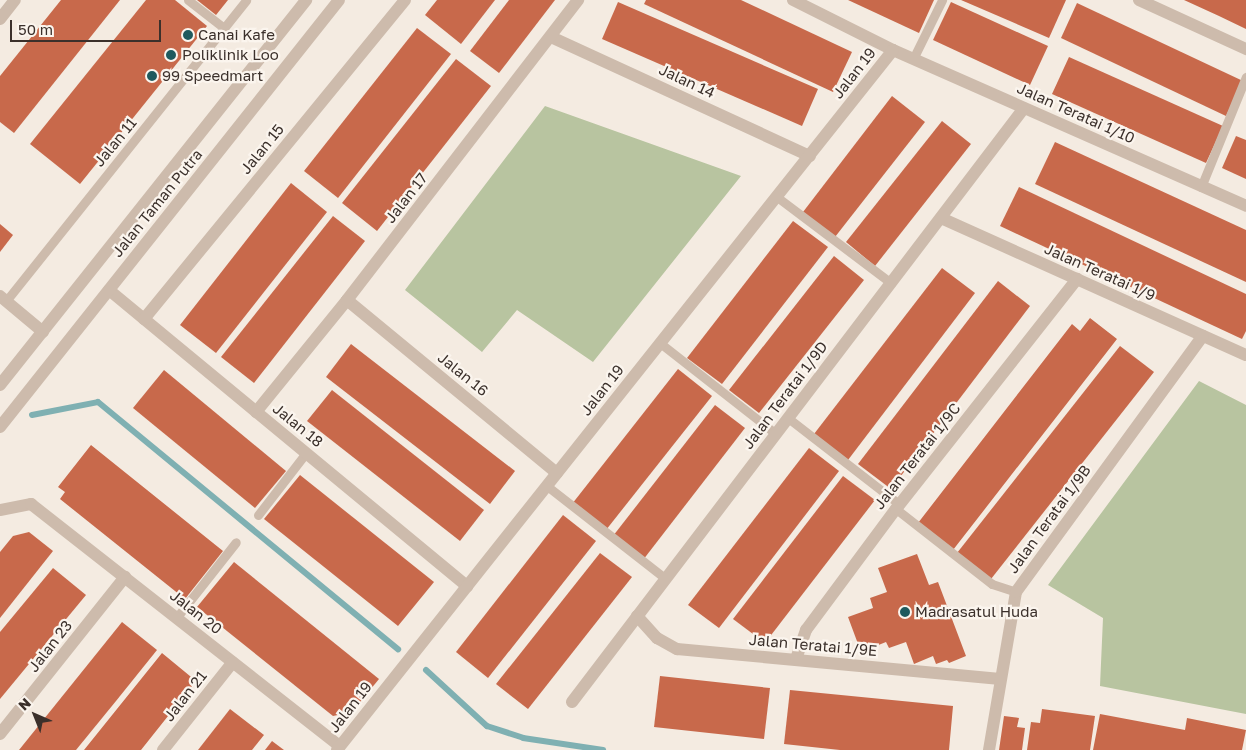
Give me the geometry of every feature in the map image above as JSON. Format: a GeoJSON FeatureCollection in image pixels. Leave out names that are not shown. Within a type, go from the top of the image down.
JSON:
{"type":"FeatureCollection","features":[{"type":"Feature","properties":{"kind":"street"},"geometry":{"type":"LineString","coordinates":[[0,19],[16,0]]}},
{"type":"Feature","properties":{"kind":"street","name":"Jalan Taman Putra"},"geometry":{"type":"LineString","coordinates":[[0,385],[306,0]]}},
{"type":"Feature","properties":{"kind":"street","name":"Jalan Taman Putra"},"geometry":{"type":"LineString","coordinates":[[0,427],[339,0]]}},
{"type":"Feature","properties":{"kind":"street","name":"Jalan 15"},"geometry":{"type":"LineString","coordinates":[[144,319],[405,0]]}},
{"type":"Feature","properties":{"kind":"street","name":"Jalan 17"},"geometry":{"type":"LineString","coordinates":[[256,412],[347,300],[578,0]]}},
{"type":"Feature","properties":{"kind":"street","name":"Jalan Teratai 1/10"},"geometry":{"type":"LineString","coordinates":[[793,0],[893,50],[1246,206]]}},
{"type":"Feature","properties":{"kind":"street"},"geometry":{"type":"LineString","coordinates":[[1139,0],[1246,49]]}},
{"type":"Feature","properties":{"kind":"street","name":"Jalan 14"},"geometry":{"type":"LineString","coordinates":[[551,37],[810,156]]}},
{"type":"Feature","properties":{"kind":"street","name":"Jalan 19"},"geometry":{"type":"LineString","coordinates":[[339,748],[893,50]]}},
{"type":"Feature","properties":{"kind":"street","name":"Jalan Teratai 1/9D"},"geometry":{"type":"LineString","coordinates":[[572,702],[1024,108]]}},
{"type":"Feature","properties":{"kind":"street","name":"Jalan Teratai 1/9"},"geometry":{"type":"LineString","coordinates":[[941,218],[1203,336],[1245,352]]}},
{"type":"Feature","properties":{"kind":"street","name":"Jalan Teratai 1/9C"},"geometry":{"type":"LineString","coordinates":[[796,659],[806,630],[897,507],[1077,279]]}},
{"type":"Feature","properties":{"kind":"street","name":"Jalan 18"},"geometry":{"type":"LineString","coordinates":[[109,290],[467,586]]}},
{"type":"Feature","properties":{"kind":"street"},"geometry":{"type":"LineString","coordinates":[[3,298],[43,332]]}},
{"type":"Feature","properties":{"kind":"street","name":"Jalan 16"},"geometry":{"type":"LineString","coordinates":[[347,300],[557,473]]}},
{"type":"Feature","properties":{"kind":"street","name":"Jalan Teratai 1/9B"},"geometry":{"type":"LineString","coordinates":[[989,750],[998,679],[1016,592],[1203,336]]}},
{"type":"Feature","properties":{"kind":"street","name":"Jalan 20"},"geometry":{"type":"LineString","coordinates":[[0,510],[31,504],[177,617],[339,748]]}},
{"type":"Feature","properties":{"kind":"street","name":"Jalan 23"},"geometry":{"type":"LineString","coordinates":[[0,734],[125,577]]}},
{"type":"Feature","properties":{"kind":"street","name":"Jalan Teratai 1/9E"},"geometry":{"type":"LineString","coordinates":[[637,616],[657,638],[677,649],[998,679]]}},
{"type":"Feature","properties":{"kind":"street","name":"Jalan 21"},"geometry":{"type":"LineString","coordinates":[[163,750],[233,662]]}},
{"type":"Feature","properties":{"kind":"lane"},"geometry":{"type":"LineString","coordinates":[[188,0],[224,28]]}},
{"type":"Feature","properties":{"kind":"lane","name":"Jalan 11"},"geometry":{"type":"LineString","coordinates":[[3,298],[246,0]]}},
{"type":"Feature","properties":{"kind":"lane"},"geometry":{"type":"LineString","coordinates":[[913,59],[942,0]]}},
{"type":"Feature","properties":{"kind":"lane"},"geometry":{"type":"LineString","coordinates":[[1201,186],[1246,77]]}},
{"type":"Feature","properties":{"kind":"lane"},"geometry":{"type":"LineString","coordinates":[[777,197],[891,283]]}},
{"type":"Feature","properties":{"kind":"lane"},"geometry":{"type":"LineString","coordinates":[[660,343],[776,434]]}},
{"type":"Feature","properties":{"kind":"lane"},"geometry":{"type":"LineString","coordinates":[[788,418],[992,584],[1016,592]]}},
{"type":"Feature","properties":{"kind":"lane"},"geometry":{"type":"LineString","coordinates":[[258,515],[306,453]]}},
{"type":"Feature","properties":{"kind":"lane"},"geometry":{"type":"LineString","coordinates":[[546,486],[666,579]]}},
{"type":"Feature","properties":{"kind":"lane"},"geometry":{"type":"LineString","coordinates":[[177,617],[236,542]]}},
{"type":"Feature","properties":{"kind":"green space"},"geometry":{"type":"Polygon","coordinates":[[[545,106],[741,176],[593,362],[517,310],[482,352],[405,290],[545,106]]]}},
{"type":"Feature","properties":{"kind":"green space"},"geometry":{"type":"Polygon","coordinates":[[[1199,381],[1246,405],[1246,714],[1100,686],[1103,618],[1048,585],[1199,381]]]}},
{"type":"Feature","properties":{"kind":"building"},"geometry":{"type":"Polygon","coordinates":[[[61,0],[120,0],[14,133],[0,122],[0,76],[61,0]]]}},
{"type":"Feature","properties":{"kind":"building"},"geometry":{"type":"Polygon","coordinates":[[[146,0],[175,0],[207,26],[80,184],[30,144],[146,0]]]}},
{"type":"Feature","properties":{"kind":"building"},"geometry":{"type":"Polygon","coordinates":[[[197,0],[228,0],[216,15],[197,0]]]}},
{"type":"Feature","properties":{"kind":"building"},"geometry":{"type":"Polygon","coordinates":[[[437,0],[495,0],[461,44],[425,15],[437,0]]]}},
{"type":"Feature","properties":{"kind":"building"},"geometry":{"type":"Polygon","coordinates":[[[509,0],[555,0],[499,73],[470,51],[509,0]]]}},
{"type":"Feature","properties":{"kind":"building"},"geometry":{"type":"Polygon","coordinates":[[[646,0],[741,0],[852,52],[833,92],[644,4],[646,0]]]}},
{"type":"Feature","properties":{"kind":"building"},"geometry":{"type":"Polygon","coordinates":[[[848,0],[934,0],[919,33],[848,0]]]}},
{"type":"Feature","properties":{"kind":"building"},"geometry":{"type":"Polygon","coordinates":[[[961,0],[1066,0],[1049,38],[961,0]]]}},
{"type":"Feature","properties":{"kind":"building"},"geometry":{"type":"Polygon","coordinates":[[[1184,0],[1246,0],[1246,29],[1219,16],[1184,0]]]}},
{"type":"Feature","properties":{"kind":"building"},"geometry":{"type":"Polygon","coordinates":[[[618,2],[818,89],[802,126],[602,39],[618,2]]]}},
{"type":"Feature","properties":{"kind":"building"},"geometry":{"type":"Polygon","coordinates":[[[951,2],[1048,46],[1030,85],[933,40],[951,2]]]}},
{"type":"Feature","properties":{"kind":"building"},"geometry":{"type":"Polygon","coordinates":[[[1077,3],[1243,81],[1226,116],[1061,38],[1077,3]]]}},
{"type":"Feature","properties":{"kind":"building"},"geometry":{"type":"Polygon","coordinates":[[[417,28],[451,54],[338,198],[304,171],[417,28]]]}},
{"type":"Feature","properties":{"kind":"building"},"geometry":{"type":"Polygon","coordinates":[[[1069,57],[1223,126],[1206,163],[1052,94],[1069,57]]]}},
{"type":"Feature","properties":{"kind":"building"},"geometry":{"type":"Polygon","coordinates":[[[456,59],[491,86],[377,231],[342,203],[456,59]]]}},
{"type":"Feature","properties":{"kind":"building"},"geometry":{"type":"Polygon","coordinates":[[[892,96],[925,122],[835,237],[803,212],[892,96]]]}},
{"type":"Feature","properties":{"kind":"building"},"geometry":{"type":"Polygon","coordinates":[[[942,121],[971,144],[875,266],[846,242],[942,121]]]}},
{"type":"Feature","properties":{"kind":"building"},"geometry":{"type":"Polygon","coordinates":[[[1236,136],[1246,140],[1246,179],[1222,168],[1236,136]]]}},
{"type":"Feature","properties":{"kind":"building"},"geometry":{"type":"Polygon","coordinates":[[[1055,142],[1246,230],[1246,282],[1035,184],[1055,142]]]}},
{"type":"Feature","properties":{"kind":"building"},"geometry":{"type":"Polygon","coordinates":[[[291,183],[327,212],[216,353],[180,325],[291,183]]]}},
{"type":"Feature","properties":{"kind":"building"},"geometry":{"type":"Polygon","coordinates":[[[1019,187],[1246,294],[1246,331],[1242,339],[1000,226],[1019,187]]]}},
{"type":"Feature","properties":{"kind":"building"},"geometry":{"type":"Polygon","coordinates":[[[333,216],[365,241],[254,383],[221,357],[333,216]]]}},
{"type":"Feature","properties":{"kind":"building"},"geometry":{"type":"Polygon","coordinates":[[[793,221],[828,247],[722,384],[687,358],[793,221]]]}},
{"type":"Feature","properties":{"kind":"building"},"geometry":{"type":"Polygon","coordinates":[[[0,224],[13,235],[0,252],[0,224]]]}},
{"type":"Feature","properties":{"kind":"building"},"geometry":{"type":"Polygon","coordinates":[[[834,256],[864,280],[759,413],[729,390],[834,256]]]}},
{"type":"Feature","properties":{"kind":"building"},"geometry":{"type":"Polygon","coordinates":[[[942,268],[975,293],[848,460],[814,434],[942,268]]]}},
{"type":"Feature","properties":{"kind":"building"},"geometry":{"type":"Polygon","coordinates":[[[998,281],[1030,306],[891,489],[858,464],[998,281]]]}},
{"type":"Feature","properties":{"kind":"building"},"geometry":{"type":"Polygon","coordinates":[[[1090,318],[1117,339],[953,550],[918,523],[1072,324],[1080,331],[1090,318]]]}},
{"type":"Feature","properties":{"kind":"building"},"geometry":{"type":"Polygon","coordinates":[[[351,344],[515,471],[490,504],[326,377],[351,344]]]}},
{"type":"Feature","properties":{"kind":"building"},"geometry":{"type":"Polygon","coordinates":[[[1120,346],[1154,372],[991,579],[957,553],[1120,346]]]}},
{"type":"Feature","properties":{"kind":"building"},"geometry":{"type":"Polygon","coordinates":[[[678,369],[712,396],[606,530],[572,504],[678,369]]]}},
{"type":"Feature","properties":{"kind":"building"},"geometry":{"type":"Polygon","coordinates":[[[164,370],[286,471],[255,508],[133,408],[164,370]]]}},
{"type":"Feature","properties":{"kind":"building"},"geometry":{"type":"Polygon","coordinates":[[[332,390],[484,510],[460,541],[307,421],[332,390]]]}},
{"type":"Feature","properties":{"kind":"building"},"geometry":{"type":"Polygon","coordinates":[[[715,405],[745,428],[643,560],[613,536],[715,405]]]}},
{"type":"Feature","properties":{"kind":"building"},"geometry":{"type":"Polygon","coordinates":[[[91,445],[223,551],[185,599],[60,499],[65,492],[58,487],[91,445]]]}},
{"type":"Feature","properties":{"kind":"building"},"geometry":{"type":"Polygon","coordinates":[[[809,448],[839,471],[719,628],[688,605],[809,448]]]}},
{"type":"Feature","properties":{"kind":"building"},"geometry":{"type":"Polygon","coordinates":[[[300,475],[434,582],[398,626],[264,519],[300,475]]]}},
{"type":"Feature","properties":{"kind":"building"},"geometry":{"type":"Polygon","coordinates":[[[843,476],[875,500],[765,643],[733,619],[843,476]]]}},
{"type":"Feature","properties":{"kind":"building"},"geometry":{"type":"Polygon","coordinates":[[[563,515],[596,541],[488,678],[456,652],[563,515]]]}},
{"type":"Feature","properties":{"kind":"building"},"geometry":{"type":"Polygon","coordinates":[[[29,532],[53,551],[0,618],[0,552],[13,536],[29,532]]]}},
{"type":"Feature","properties":{"kind":"building"},"geometry":{"type":"Polygon","coordinates":[[[600,553],[632,577],[528,709],[496,684],[600,553]]]}},
{"type":"Feature","properties":{"kind":"building","name":"Madrasatul Huda"},"geometry":{"type":"Polygon","coordinates":[[[917,554],[929,585],[938,582],[966,656],[949,663],[947,660],[936,664],[933,656],[914,664],[906,642],[889,648],[886,642],[861,652],[848,617],[873,608],[870,598],[887,592],[878,568],[917,554]]]}},
{"type":"Feature","properties":{"kind":"building"},"geometry":{"type":"Polygon","coordinates":[[[234,562],[379,679],[352,712],[333,716],[197,607],[234,562]]]}},
{"type":"Feature","properties":{"kind":"building"},"geometry":{"type":"Polygon","coordinates":[[[53,568],[86,595],[0,699],[0,632],[53,568]]]}},
{"type":"Feature","properties":{"kind":"building"},"geometry":{"type":"Polygon","coordinates":[[[122,622],[157,650],[116,701],[76,750],[19,750],[122,622]]]}},
{"type":"Feature","properties":{"kind":"building"},"geometry":{"type":"Polygon","coordinates":[[[162,653],[196,681],[141,750],[84,750],[162,653]]]}},
{"type":"Feature","properties":{"kind":"building"},"geometry":{"type":"Polygon","coordinates":[[[660,676],[770,688],[764,739],[654,727],[660,676]]]}},
{"type":"Feature","properties":{"kind":"building"},"geometry":{"type":"Polygon","coordinates":[[[790,690],[953,706],[949,750],[840,750],[784,744],[790,690]]]}},
{"type":"Feature","properties":{"kind":"building"},"geometry":{"type":"Polygon","coordinates":[[[230,709],[264,735],[252,750],[198,750],[230,709]]]}},
{"type":"Feature","properties":{"kind":"building"},"geometry":{"type":"Polygon","coordinates":[[[1042,709],[1095,716],[1090,750],[1027,750],[1031,722],[1040,723],[1042,709]]]}},
{"type":"Feature","properties":{"kind":"building"},"geometry":{"type":"Polygon","coordinates":[[[1100,714],[1185,730],[1187,718],[1246,730],[1242,750],[1093,750],[1100,714]]]}},
{"type":"Feature","properties":{"kind":"building"},"geometry":{"type":"Polygon","coordinates":[[[1004,716],[1019,718],[1017,727],[1025,728],[1022,750],[999,750],[1004,716]]]}},
{"type":"Feature","properties":{"kind":"building"},"geometry":{"type":"Polygon","coordinates":[[[272,741],[284,750],[265,750],[272,741]]]}},
{"type":"Feature","properties":{"kind":"waterway"},"geometry":{"type":"LineString","coordinates":[[32,415],[98,402],[398,649]]}},
{"type":"Feature","properties":{"kind":"waterway"},"geometry":{"type":"LineString","coordinates":[[426,670],[487,726],[523,738],[603,750]]}},
{"type":"Feature","properties":{"kind":"place","name":"Canai Kafe"},"geometry":{"type":"Point","coordinates":[188,35]}},
{"type":"Feature","properties":{"kind":"place","name":"Poliklinik Loo"},"geometry":{"type":"Point","coordinates":[171,55]}},
{"type":"Feature","properties":{"kind":"place","name":"99 Speedmart"},"geometry":{"type":"Point","coordinates":[152,76]}},
{"type":"Feature","properties":{"kind":"place","name":"Madrasatul Huda"},"geometry":{"type":"Point","coordinates":[905,612]}}]}
